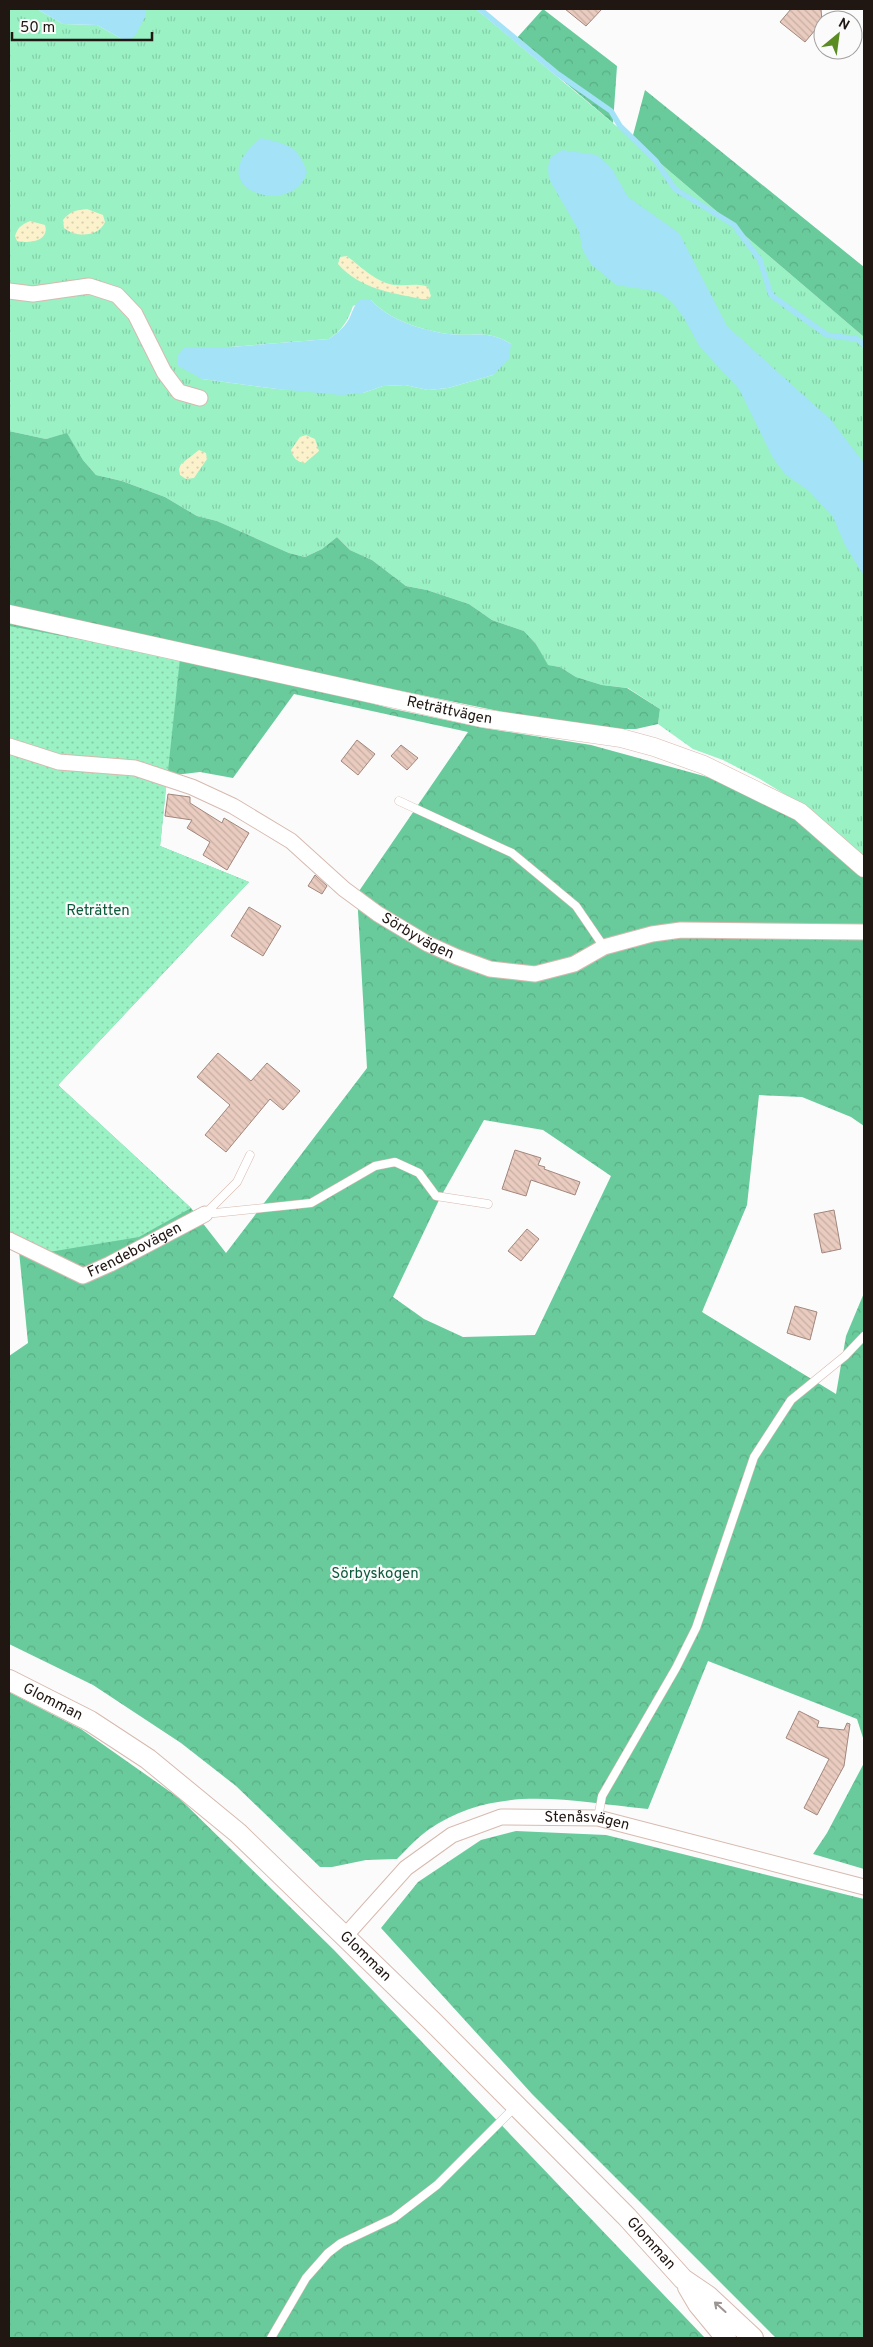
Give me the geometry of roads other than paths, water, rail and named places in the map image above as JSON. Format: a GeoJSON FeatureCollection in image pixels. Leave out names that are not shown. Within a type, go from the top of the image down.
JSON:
{"type":"FeatureCollection","features":[{"type":"Feature","properties":{"kind":"main road","name":"Glomman"},"geometry":{"type":"LineString","coordinates":[[9,1680],[90,1721],[148,1759],[238,1833],[346,1936],[627,2217],[683,2279],[698,2304],[726,2338]]}},
{"type":"Feature","properties":{"kind":"main road","name":"Glomman"},"geometry":{"type":"LineString","coordinates":[[683,2279],[708,2296],[754,2338]]}},
{"type":"Feature","properties":{"kind":"street"},"geometry":{"type":"LineString","coordinates":[[9,291],[33,294],[89,286],[117,295],[135,314],[164,372],[179,392],[200,398]]}},
{"type":"Feature","properties":{"kind":"street","name":"Reträttvägen"},"geometry":{"type":"LineString","coordinates":[[9,614],[481,718],[621,738],[654,747],[704,765],[800,812],[864,868]]}},
{"type":"Feature","properties":{"kind":"street","name":"Sörbyvägen"},"geometry":{"type":"LineString","coordinates":[[9,746],[59,762],[135,768],[192,787],[233,806],[291,841],[344,889],[378,914],[428,944],[457,958],[490,969],[535,974],[574,964],[604,947],[652,934],[681,930],[864,932]]}},
{"type":"Feature","properties":{"kind":"street","name":"Frendebovägen"},"geometry":{"type":"LineString","coordinates":[[9,1240],[83,1276],[110,1264],[205,1214]]}},
{"type":"Feature","properties":{"kind":"street","name":"Stenåsvägen"},"geometry":{"type":"LineString","coordinates":[[346,1936],[406,1868],[452,1836],[501,1817],[598,1818],[864,1887]]}},
{"type":"Feature","properties":{"kind":"lane"},"geometry":{"type":"LineString","coordinates":[[399,801],[512,853],[576,906],[604,947]]}},
{"type":"Feature","properties":{"kind":"lane"},"geometry":{"type":"LineString","coordinates":[[205,1214],[237,1182],[250,1155]]}},
{"type":"Feature","properties":{"kind":"lane"},"geometry":{"type":"LineString","coordinates":[[205,1214],[311,1203],[375,1166],[395,1162],[419,1173],[436,1196],[488,1204]]}},
{"type":"Feature","properties":{"kind":"lane"},"geometry":{"type":"LineString","coordinates":[[598,1818],[602,1796],[671,1676],[696,1628],[754,1457],[791,1400],[845,1356],[864,1336]]}},
{"type":"Feature","properties":{"kind":"lane"},"geometry":{"type":"LineString","coordinates":[[271,2338],[306,2278],[328,2253],[341,2243],[394,2218],[437,2185],[516,2105]]}},
{"type":"Feature","properties":{"kind":"water"},"geometry":{"type":"Polygon","coordinates":[[[37,9],[145,9],[145,17],[135,36],[130,39],[122,39],[97,25],[63,24],[37,9]]]}},
{"type":"Feature","properties":{"kind":"water"},"geometry":{"type":"Polygon","coordinates":[[[261,138],[285,144],[295,151],[303,163],[307,172],[302,183],[288,193],[275,196],[261,194],[249,189],[241,180],[239,169],[245,155],[261,138]]]}},
{"type":"Feature","properties":{"kind":"water"},"geometry":{"type":"Polygon","coordinates":[[[562,150],[597,155],[612,169],[628,197],[679,233],[727,326],[831,420],[864,463],[864,576],[845,545],[833,517],[809,491],[785,474],[773,458],[739,389],[700,347],[684,318],[673,303],[660,293],[616,285],[591,264],[583,251],[579,231],[549,179],[548,167],[551,157],[562,150]]]}},
{"type":"Feature","properties":{"kind":"water"},"geometry":{"type":"Polygon","coordinates":[[[361,299],[371,300],[378,307],[396,318],[427,330],[457,335],[480,334],[502,339],[511,344],[509,359],[493,375],[448,388],[428,390],[405,385],[383,386],[363,393],[341,395],[202,379],[178,366],[178,355],[185,347],[230,347],[329,339],[345,325],[361,299]]]}},
{"type":"Feature","properties":{"kind":"waterway"},"geometry":{"type":"LineString","coordinates":[[480,9],[558,74],[611,111],[620,126],[656,161],[675,189],[734,225],[760,260],[771,295],[827,335],[857,339],[864,345]]}},
{"type":"Feature","properties":{"kind":"park label","name":"Reträtten"},"geometry":{"type":"Point","coordinates":[98,911]}},
{"type":"Feature","properties":{"kind":"park label","name":"Sörbyskogen"},"geometry":{"type":"Point","coordinates":[375,1574]}}]}
